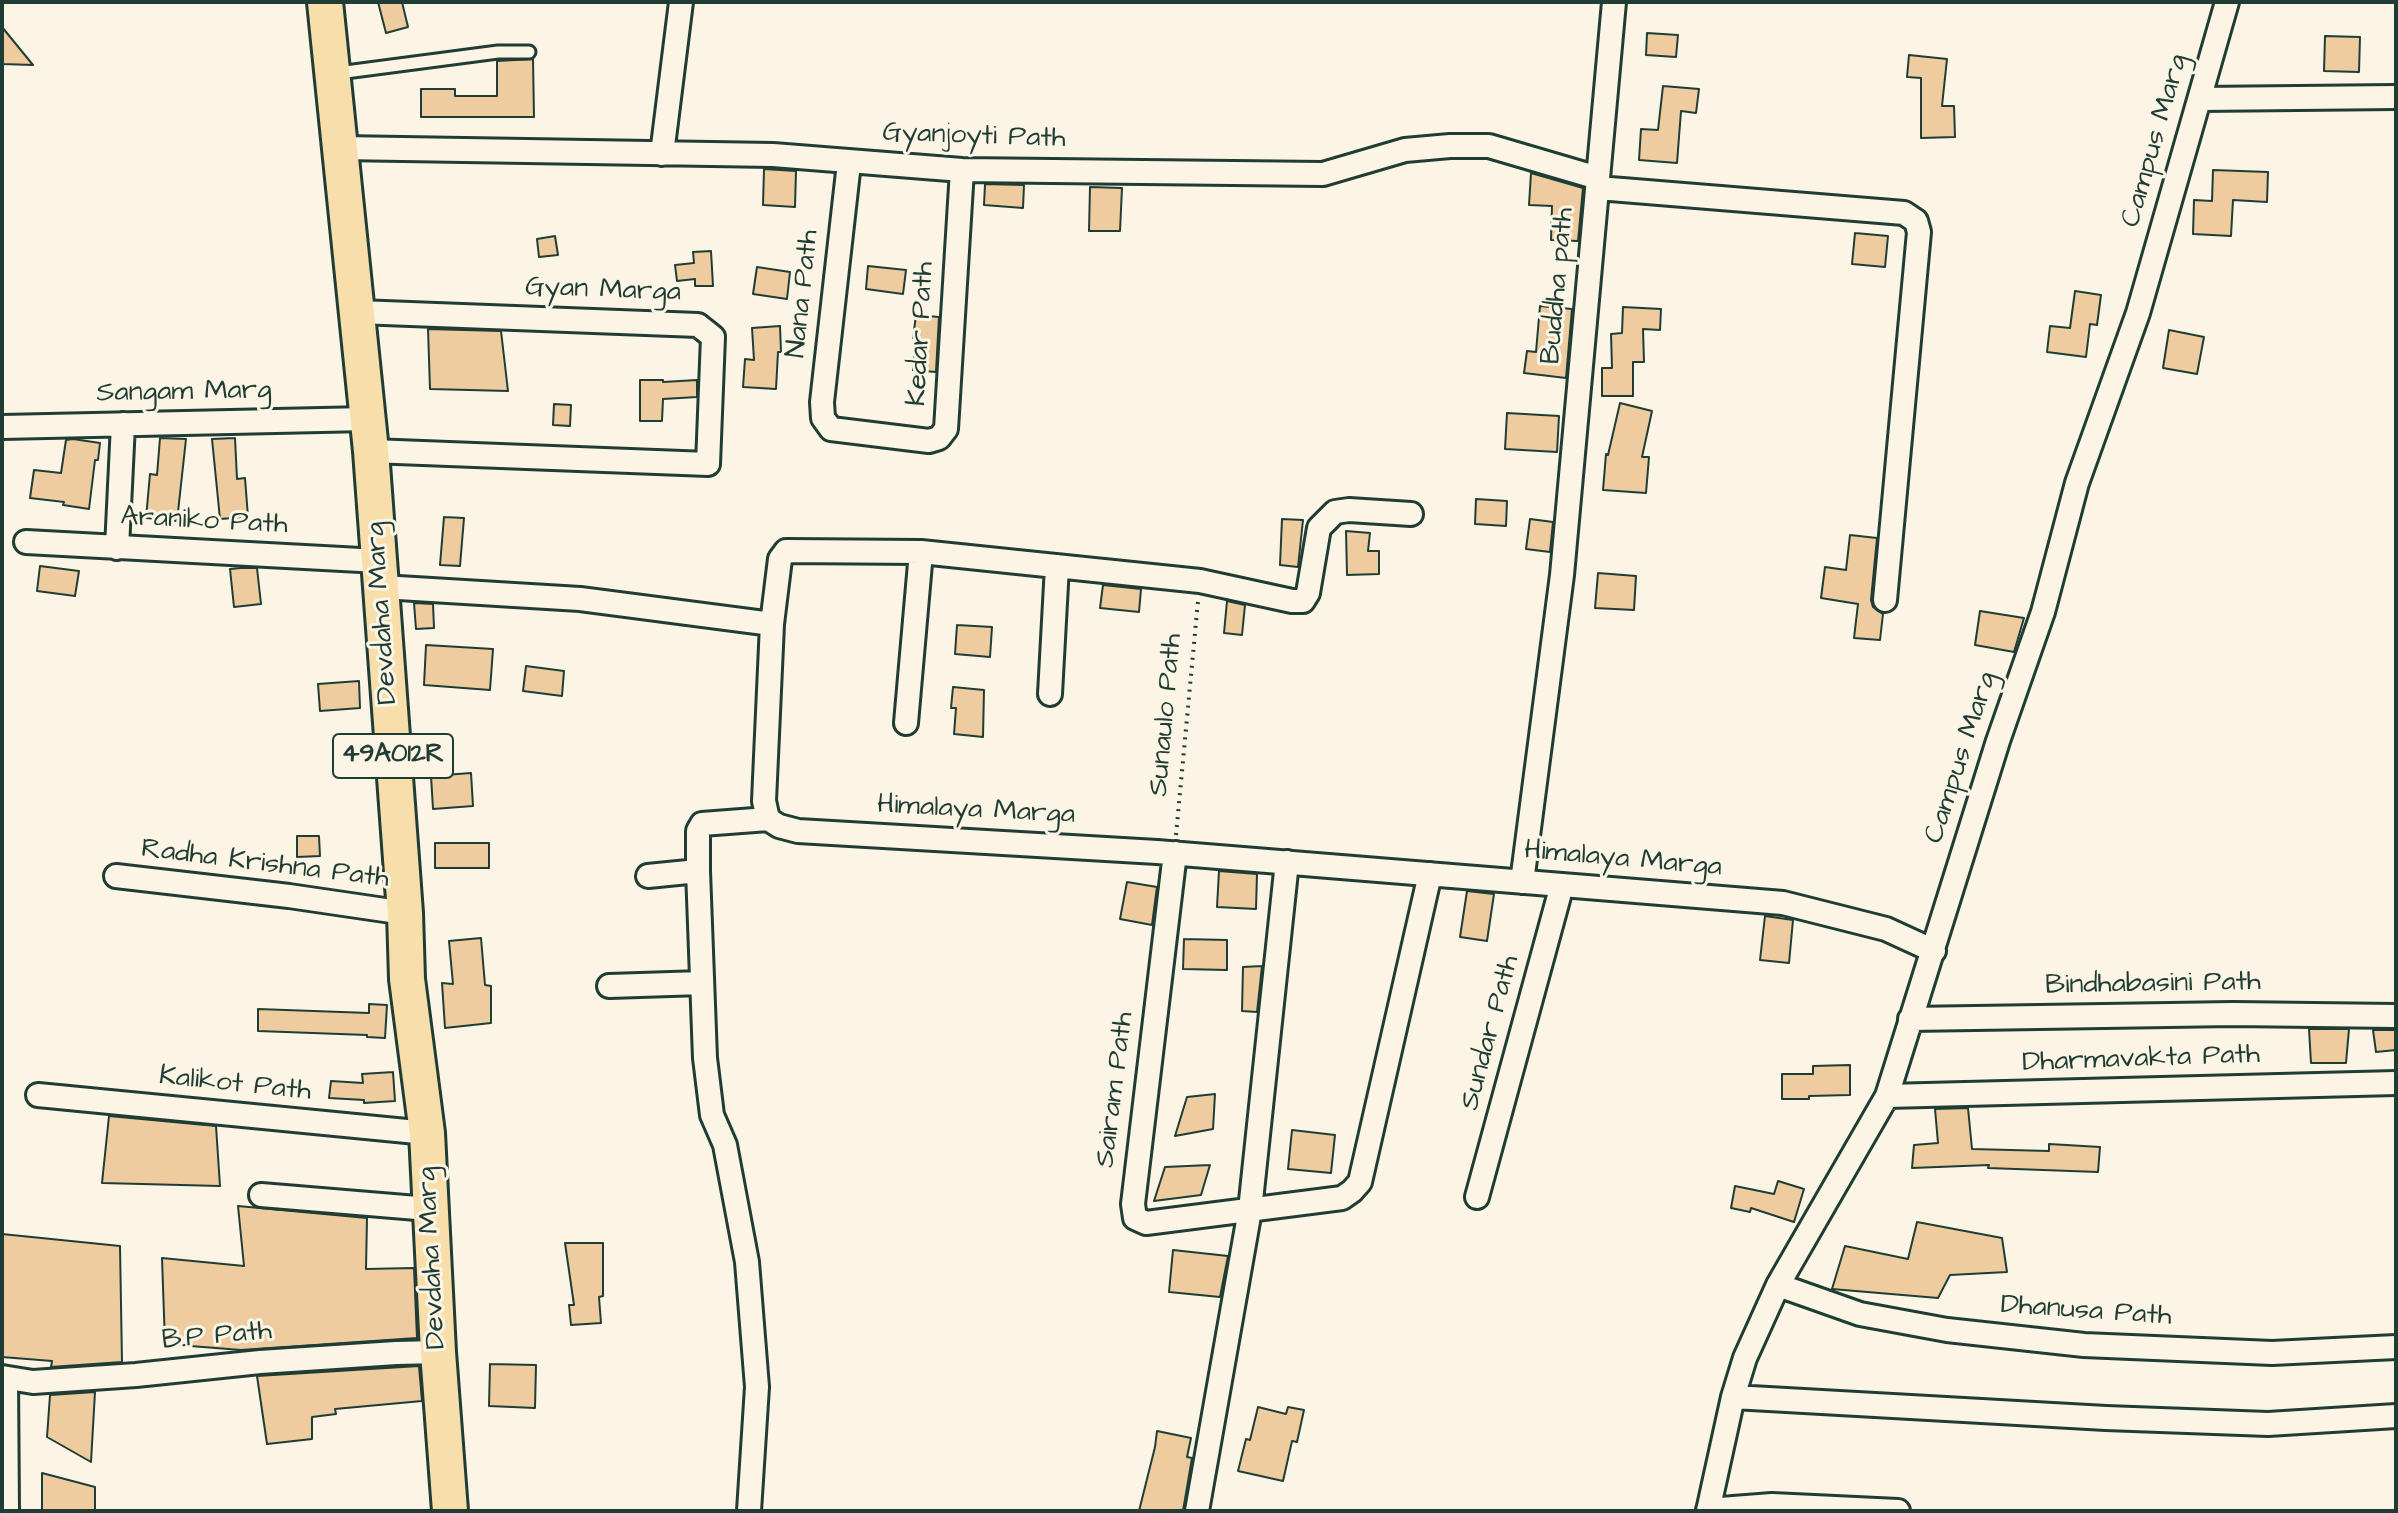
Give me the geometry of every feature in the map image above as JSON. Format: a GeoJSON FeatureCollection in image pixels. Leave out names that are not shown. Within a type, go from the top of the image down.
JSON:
{"type":"FeatureCollection","features":[{"type":"Feature","properties":{"kind":"main road","name":"Devdaha Marg"},"geometry":{"type":"LineString","coordinates":[[325,2],[358,312],[381,574],[407,979],[427,1133],[429,1209],[450,1511]]}},
{"type":"Feature","properties":{"kind":"street"},"geometry":{"type":"LineString","coordinates":[[662,154],[681,2]]}},
{"type":"Feature","properties":{"kind":"street","name":"Buddha path"},"geometry":{"type":"LineString","coordinates":[[1522,882],[1562,575],[1614,2]]}},
{"type":"Feature","properties":{"kind":"street","name":"Campus Marg"},"geometry":{"type":"LineString","coordinates":[[1708,1510],[1733,1397],[1745,1358],[1778,1285],[1887,1096],[1998,741],[2043,612],[2077,483],[2138,313],[2227,2]]}},
{"type":"Feature","properties":{"kind":"street"},"geometry":{"type":"LineString","coordinates":[[2200,99],[2396,97]]}},
{"type":"Feature","properties":{"kind":"street","name":"Gyanjoyti Path"},"geometry":{"type":"LineString","coordinates":[[341,148],[773,155],[962,170],[1323,174],[1405,150],[1489,146],[1598,183],[1904,213],[1916,221],[1919,232],[1885,600]]}},
{"type":"Feature","properties":{"kind":"street","name":"Nana Path"},"geometry":{"type":"LineString","coordinates":[[831,429],[823,418],[822,402],[849,163]]}},
{"type":"Feature","properties":{"kind":"street","name":"Kedar Path"},"geometry":{"type":"LineString","coordinates":[[831,429],[929,441],[939,438],[946,429],[962,170]]}},
{"type":"Feature","properties":{"kind":"street","name":"Gyan Marga"},"geometry":{"type":"LineString","coordinates":[[358,312],[698,325],[713,337],[708,464],[369,435]]}},
{"type":"Feature","properties":{"kind":"street"},"geometry":{"type":"LineString","coordinates":[[117,548],[123,424]]}},
{"type":"Feature","properties":{"kind":"street","name":"Sangam Marg"},"geometry":{"type":"LineString","coordinates":[[2,427],[123,424],[369,435]]}},
{"type":"Feature","properties":{"kind":"street"},"geometry":{"type":"LineString","coordinates":[[768,819],[764,801],[772,624],[780,559],[786,551],[921,552],[1200,581],[1303,601],[1308,593],[1319,528],[1335,512],[1411,514]]}},
{"type":"Feature","properties":{"kind":"street","name":"Araniko Path"},"geometry":{"type":"LineString","coordinates":[[26,542],[381,574],[772,624]]}},
{"type":"Feature","properties":{"kind":"street"},"geometry":{"type":"LineString","coordinates":[[906,723],[921,552]]}},
{"type":"Feature","properties":{"kind":"street"},"geometry":{"type":"LineString","coordinates":[[1050,694],[1057,566]]}},
{"type":"Feature","properties":{"kind":"street","name":"Himalaya Marga"},"geometry":{"type":"LineString","coordinates":[[749,1511],[757,1387],[747,1262],[725,1145],[712,1115],[705,1058],[698,871],[698,831],[702,824],[768,819],[779,826],[798,831],[1175,853],[1783,903],[1886,929],[1934,951]]}},
{"type":"Feature","properties":{"kind":"street","name":"Sairam Path"},"geometry":{"type":"LineString","coordinates":[[1175,853],[1133,1204],[1135,1218],[1146,1223],[1342,1198],[1360,1182],[1430,874]]}},
{"type":"Feature","properties":{"kind":"street"},"geometry":{"type":"LineString","coordinates":[[1197,1511],[1250,1210],[1287,862]]}},
{"type":"Feature","properties":{"kind":"street"},"geometry":{"type":"LineString","coordinates":[[648,876],[698,871]]}},
{"type":"Feature","properties":{"kind":"street","name":"Radha Krishna Path"},"geometry":{"type":"LineString","coordinates":[[116,876],[405,913]]}},
{"type":"Feature","properties":{"kind":"street","name":"Sundar Path"},"geometry":{"type":"LineString","coordinates":[[1477,1197],[1562,885]]}},
{"type":"Feature","properties":{"kind":"street"},"geometry":{"type":"LineString","coordinates":[[609,986],[702,983]]}},
{"type":"Feature","properties":{"kind":"street","name":"Bindhabasini Path"},"geometry":{"type":"LineString","coordinates":[[1910,1019],[2233,1014],[2396,1016]]}},
{"type":"Feature","properties":{"kind":"street","name":"Dharmavakta Path"},"geometry":{"type":"LineString","coordinates":[[1887,1096],[2396,1083]]}},
{"type":"Feature","properties":{"kind":"street","name":"Kalikot Path"},"geometry":{"type":"LineString","coordinates":[[38,1095],[427,1133]]}},
{"type":"Feature","properties":{"kind":"street"},"geometry":{"type":"LineString","coordinates":[[261,1195],[429,1209]]}},
{"type":"Feature","properties":{"kind":"street","name":"Dhanusa Path"},"geometry":{"type":"LineString","coordinates":[[1778,1285],[1860,1314],[1947,1330],[2084,1345],[2272,1353],[2396,1347]]}},
{"type":"Feature","properties":{"kind":"street","name":"B.P Path"},"geometry":{"type":"LineString","coordinates":[[4,1378],[33,1382],[275,1361],[438,1352]]}},
{"type":"Feature","properties":{"kind":"street"},"geometry":{"type":"LineString","coordinates":[[4,1378],[7,1511]]}},
{"type":"Feature","properties":{"kind":"street"},"geometry":{"type":"LineString","coordinates":[[1733,1397],[2268,1424],[2396,1416]]}},
{"type":"Feature","properties":{"kind":"street"},"geometry":{"type":"LineString","coordinates":[[1708,1510],[1772,1505],[1898,1511]]}},
{"type":"Feature","properties":{"kind":"lane"},"geometry":{"type":"LineString","coordinates":[[333,74],[498,52],[529,52]]}},
{"type":"Feature","properties":{"kind":"path","name":"Sunaulo Path"},"geometry":{"type":"LineString","coordinates":[[1175,853],[1200,581]]}},
{"type":"Feature","properties":{"kind":"building"},"geometry":{"type":"Polygon","coordinates":[[[378,2],[402,2],[408,27],[386,33],[378,2]]]}},
{"type":"Feature","properties":{"kind":"building"},"geometry":{"type":"Polygon","coordinates":[[[2,27],[33,65],[2,64],[2,27]]]}},
{"type":"Feature","properties":{"kind":"building"},"geometry":{"type":"Polygon","coordinates":[[[1647,33],[1678,35],[1676,57],[1646,55],[1647,33]]]}},
{"type":"Feature","properties":{"kind":"building"},"geometry":{"type":"Polygon","coordinates":[[[2325,36],[2360,37],[2359,72],[2324,71],[2325,36]]]}},
{"type":"Feature","properties":{"kind":"building"},"geometry":{"type":"Polygon","coordinates":[[[1909,55],[1947,59],[1942,106],[1954,106],[1955,137],[1921,138],[1921,78],[1907,77],[1909,55]]]}},
{"type":"Feature","properties":{"kind":"building"},"geometry":{"type":"Polygon","coordinates":[[[533,59],[534,117],[421,117],[421,89],[455,89],[455,96],[497,96],[497,61],[533,59]]]}},
{"type":"Feature","properties":{"kind":"building"},"geometry":{"type":"Polygon","coordinates":[[[1663,86],[1699,89],[1696,113],[1681,111],[1677,163],[1639,160],[1641,129],[1658,130],[1663,86]]]}},
{"type":"Feature","properties":{"kind":"building"},"geometry":{"type":"Polygon","coordinates":[[[764,169],[796,171],[795,207],[763,205],[764,169]]]}},
{"type":"Feature","properties":{"kind":"building"},"geometry":{"type":"Polygon","coordinates":[[[2213,170],[2268,172],[2267,202],[2233,200],[2231,236],[2193,234],[2194,200],[2212,201],[2213,170]]]}},
{"type":"Feature","properties":{"kind":"building"},"geometry":{"type":"Polygon","coordinates":[[[1531,173],[1583,188],[1578,241],[1551,240],[1552,206],[1529,205],[1531,173]]]}},
{"type":"Feature","properties":{"kind":"building"},"geometry":{"type":"Polygon","coordinates":[[[985,184],[1024,185],[1023,208],[984,205],[985,184]]]}},
{"type":"Feature","properties":{"kind":"building"},"geometry":{"type":"Polygon","coordinates":[[[1090,187],[1122,188],[1120,231],[1089,231],[1090,187]]]}},
{"type":"Feature","properties":{"kind":"building"},"geometry":{"type":"Polygon","coordinates":[[[1855,233],[1888,236],[1885,267],[1852,264],[1855,233]]]}},
{"type":"Feature","properties":{"kind":"building"},"geometry":{"type":"Polygon","coordinates":[[[555,236],[558,255],[539,257],[537,239],[555,236]]]}},
{"type":"Feature","properties":{"kind":"building"},"geometry":{"type":"Polygon","coordinates":[[[711,251],[713,286],[695,286],[695,279],[677,281],[675,265],[694,263],[693,252],[711,251]]]}},
{"type":"Feature","properties":{"kind":"building"},"geometry":{"type":"Polygon","coordinates":[[[868,266],[906,270],[903,294],[866,289],[868,266]]]}},
{"type":"Feature","properties":{"kind":"building"},"geometry":{"type":"Polygon","coordinates":[[[757,267],[790,272],[787,299],[753,294],[757,267]]]}},
{"type":"Feature","properties":{"kind":"building"},"geometry":{"type":"Polygon","coordinates":[[[2075,291],[2101,295],[2097,325],[2090,324],[2086,357],[2047,352],[2050,326],[2070,328],[2075,291]]]}},
{"type":"Feature","properties":{"kind":"building"},"geometry":{"type":"Polygon","coordinates":[[[1540,306],[1572,309],[1566,378],[1524,373],[1527,351],[1536,352],[1540,306]]]}},
{"type":"Feature","properties":{"kind":"building"},"geometry":{"type":"Polygon","coordinates":[[[1623,307],[1661,309],[1660,330],[1643,329],[1644,362],[1633,362],[1633,396],[1602,396],[1602,368],[1612,368],[1611,334],[1622,333],[1623,307]]]}},
{"type":"Feature","properties":{"kind":"building"},"geometry":{"type":"Polygon","coordinates":[[[916,315],[939,317],[936,372],[913,370],[916,315]]]}},
{"type":"Feature","properties":{"kind":"building"},"geometry":{"type":"Polygon","coordinates":[[[780,326],[781,352],[778,352],[776,389],[743,387],[745,359],[754,360],[752,328],[780,326]]]}},
{"type":"Feature","properties":{"kind":"building"},"geometry":{"type":"Polygon","coordinates":[[[428,329],[501,331],[508,391],[430,389],[428,329]]]}},
{"type":"Feature","properties":{"kind":"building"},"geometry":{"type":"Polygon","coordinates":[[[2169,330],[2204,337],[2197,374],[2163,368],[2169,330]]]}},
{"type":"Feature","properties":{"kind":"building"},"geometry":{"type":"Polygon","coordinates":[[[640,380],[697,380],[697,397],[663,399],[662,421],[640,421],[640,380]]]}},
{"type":"Feature","properties":{"kind":"building"},"geometry":{"type":"Polygon","coordinates":[[[1620,403],[1652,411],[1642,457],[1649,457],[1646,493],[1603,490],[1606,454],[1620,403]]]}},
{"type":"Feature","properties":{"kind":"building"},"geometry":{"type":"Polygon","coordinates":[[[554,404],[571,405],[570,426],[553,425],[554,404]]]}},
{"type":"Feature","properties":{"kind":"building"},"geometry":{"type":"Polygon","coordinates":[[[1507,413],[1559,416],[1557,452],[1505,449],[1507,413]]]}},
{"type":"Feature","properties":{"kind":"building"},"geometry":{"type":"Polygon","coordinates":[[[160,438],[186,439],[177,521],[146,518],[150,474],[157,475],[160,438]]]}},
{"type":"Feature","properties":{"kind":"building"},"geometry":{"type":"Polygon","coordinates":[[[235,438],[237,479],[245,478],[248,517],[220,519],[212,439],[235,438]]]}},
{"type":"Feature","properties":{"kind":"building"},"geometry":{"type":"Polygon","coordinates":[[[66,440],[100,443],[89,509],[30,498],[34,470],[61,473],[66,440]]]}},
{"type":"Feature","properties":{"kind":"building"},"geometry":{"type":"Polygon","coordinates":[[[1476,499],[1507,501],[1506,526],[1475,524],[1476,499]]]}},
{"type":"Feature","properties":{"kind":"building"},"geometry":{"type":"Polygon","coordinates":[[[444,517],[464,518],[460,566],[440,565],[444,517]]]}},
{"type":"Feature","properties":{"kind":"building"},"geometry":{"type":"Polygon","coordinates":[[[1282,519],[1303,520],[1298,567],[1280,565],[1282,519]]]}},
{"type":"Feature","properties":{"kind":"building"},"geometry":{"type":"Polygon","coordinates":[[[1530,519],[1553,522],[1550,552],[1526,549],[1530,519]]]}},
{"type":"Feature","properties":{"kind":"building"},"geometry":{"type":"Polygon","coordinates":[[[1346,531],[1370,533],[1368,551],[1379,551],[1379,574],[1347,575],[1346,531]]]}},
{"type":"Feature","properties":{"kind":"building"},"geometry":{"type":"Polygon","coordinates":[[[1850,535],[1877,538],[1871,600],[1873,607],[1883,614],[1880,640],[1854,638],[1858,604],[1821,598],[1825,567],[1846,570],[1850,535]]]}},
{"type":"Feature","properties":{"kind":"building"},"geometry":{"type":"Polygon","coordinates":[[[40,566],[79,571],[75,596],[37,591],[40,566]]]}},
{"type":"Feature","properties":{"kind":"building"},"geometry":{"type":"Polygon","coordinates":[[[257,568],[261,604],[234,607],[230,569],[257,568]]]}},
{"type":"Feature","properties":{"kind":"building"},"geometry":{"type":"Polygon","coordinates":[[[1598,573],[1636,576],[1634,610],[1595,608],[1598,573]]]}},
{"type":"Feature","properties":{"kind":"building"},"geometry":{"type":"Polygon","coordinates":[[[1103,585],[1141,589],[1139,612],[1100,608],[1103,585]]]}},
{"type":"Feature","properties":{"kind":"building"},"geometry":{"type":"Polygon","coordinates":[[[1227,601],[1245,605],[1242,635],[1224,633],[1227,601]]]}},
{"type":"Feature","properties":{"kind":"building"},"geometry":{"type":"Polygon","coordinates":[[[414,603],[433,604],[434,628],[416,629],[414,603]]]}},
{"type":"Feature","properties":{"kind":"building"},"geometry":{"type":"Polygon","coordinates":[[[1980,611],[2024,618],[2014,652],[1975,645],[1980,611]]]}},
{"type":"Feature","properties":{"kind":"building"},"geometry":{"type":"Polygon","coordinates":[[[957,625],[992,627],[990,657],[955,654],[957,625]]]}},
{"type":"Feature","properties":{"kind":"building"},"geometry":{"type":"Polygon","coordinates":[[[426,645],[493,649],[490,690],[424,685],[426,645]]]}},
{"type":"Feature","properties":{"kind":"building"},"geometry":{"type":"Polygon","coordinates":[[[526,666],[564,671],[562,696],[523,691],[526,666]]]}},
{"type":"Feature","properties":{"kind":"building"},"geometry":{"type":"Polygon","coordinates":[[[359,681],[360,708],[320,711],[318,684],[359,681]]]}},
{"type":"Feature","properties":{"kind":"building"},"geometry":{"type":"Polygon","coordinates":[[[953,687],[984,690],[983,737],[954,734],[956,708],[951,708],[953,687]]]}},
{"type":"Feature","properties":{"kind":"building"},"geometry":{"type":"Polygon","coordinates":[[[471,773],[473,806],[433,809],[431,776],[471,773]]]}},
{"type":"Feature","properties":{"kind":"building"},"geometry":{"type":"Polygon","coordinates":[[[297,836],[319,836],[320,856],[297,857],[297,836]]]}},
{"type":"Feature","properties":{"kind":"building"},"geometry":{"type":"Polygon","coordinates":[[[435,843],[489,843],[489,868],[435,868],[435,843]]]}},
{"type":"Feature","properties":{"kind":"building"},"geometry":{"type":"Polygon","coordinates":[[[1219,871],[1257,874],[1256,909],[1217,907],[1219,871]]]}},
{"type":"Feature","properties":{"kind":"building"},"geometry":{"type":"Polygon","coordinates":[[[1127,882],[1157,887],[1152,925],[1120,919],[1127,882]]]}},
{"type":"Feature","properties":{"kind":"building"},"geometry":{"type":"Polygon","coordinates":[[[1467,891],[1494,894],[1487,941],[1460,937],[1467,891]]]}},
{"type":"Feature","properties":{"kind":"building"},"geometry":{"type":"Polygon","coordinates":[[[1765,916],[1793,920],[1789,963],[1760,960],[1765,916]]]}},
{"type":"Feature","properties":{"kind":"building"},"geometry":{"type":"Polygon","coordinates":[[[481,938],[485,985],[491,986],[491,1023],[445,1028],[442,983],[453,984],[449,941],[481,938]]]}},
{"type":"Feature","properties":{"kind":"building"},"geometry":{"type":"Polygon","coordinates":[[[1184,939],[1227,940],[1227,970],[1183,969],[1184,939]]]}},
{"type":"Feature","properties":{"kind":"building"},"geometry":{"type":"Polygon","coordinates":[[[1262,966],[1257,1012],[1242,1011],[1243,967],[1262,966]]]}},
{"type":"Feature","properties":{"kind":"building"},"geometry":{"type":"Polygon","coordinates":[[[369,1004],[387,1005],[385,1038],[258,1031],[258,1009],[369,1013],[369,1004]]]}},
{"type":"Feature","properties":{"kind":"building"},"geometry":{"type":"Polygon","coordinates":[[[2309,1029],[2349,1029],[2346,1063],[2311,1063],[2309,1029]]]}},
{"type":"Feature","properties":{"kind":"building"},"geometry":{"type":"Polygon","coordinates":[[[2373,1030],[2396,1030],[2396,1050],[2376,1052],[2373,1030]]]}},
{"type":"Feature","properties":{"kind":"building"},"geometry":{"type":"Polygon","coordinates":[[[1850,1065],[1850,1095],[1782,1099],[1782,1074],[1813,1074],[1813,1066],[1850,1065]]]}},
{"type":"Feature","properties":{"kind":"building"},"geometry":{"type":"Polygon","coordinates":[[[393,1072],[395,1101],[364,1103],[364,1100],[329,1098],[331,1081],[363,1083],[362,1074],[393,1072]]]}},
{"type":"Feature","properties":{"kind":"building"},"geometry":{"type":"Polygon","coordinates":[[[1215,1094],[1213,1129],[1175,1136],[1187,1097],[1215,1094]]]}},
{"type":"Feature","properties":{"kind":"building"},"geometry":{"type":"Polygon","coordinates":[[[1968,1108],[1972,1149],[2049,1151],[2049,1144],[2100,1147],[2098,1172],[1988,1168],[1989,1165],[1912,1168],[1914,1145],[1938,1143],[1935,1109],[1968,1108]]]}},
{"type":"Feature","properties":{"kind":"building"},"geometry":{"type":"Polygon","coordinates":[[[109,1116],[216,1126],[220,1186],[102,1183],[109,1116]]]}},
{"type":"Feature","properties":{"kind":"building"},"geometry":{"type":"Polygon","coordinates":[[[1292,1130],[1335,1135],[1331,1173],[1288,1169],[1292,1130]]]}},
{"type":"Feature","properties":{"kind":"building"},"geometry":{"type":"Polygon","coordinates":[[[1210,1165],[1201,1195],[1154,1201],[1165,1167],[1210,1165]]]}},
{"type":"Feature","properties":{"kind":"building"},"geometry":{"type":"Polygon","coordinates":[[[1778,1181],[1804,1189],[1794,1222],[1751,1208],[1750,1212],[1731,1208],[1735,1186],[1774,1194],[1778,1181]]]}},
{"type":"Feature","properties":{"kind":"building"},"geometry":{"type":"Polygon","coordinates":[[[238,1206],[367,1218],[366,1269],[414,1268],[417,1338],[241,1350],[165,1344],[162,1258],[244,1266],[238,1206]]]}},
{"type":"Feature","properties":{"kind":"building"},"geometry":{"type":"Polygon","coordinates":[[[1917,1222],[2002,1238],[2007,1272],[1950,1275],[1938,1298],[1832,1289],[1845,1246],[1908,1259],[1917,1222]]]}},
{"type":"Feature","properties":{"kind":"building"},"geometry":{"type":"Polygon","coordinates":[[[2,1234],[120,1246],[122,1362],[51,1367],[52,1361],[2,1357],[2,1234]]]}},
{"type":"Feature","properties":{"kind":"building"},"geometry":{"type":"Polygon","coordinates":[[[565,1243],[603,1243],[603,1296],[599,1297],[601,1323],[571,1325],[569,1305],[574,1305],[565,1243]]]}},
{"type":"Feature","properties":{"kind":"building"},"geometry":{"type":"Polygon","coordinates":[[[1173,1250],[1228,1256],[1220,1297],[1169,1292],[1173,1250]]]}},
{"type":"Feature","properties":{"kind":"building"},"geometry":{"type":"Polygon","coordinates":[[[490,1364],[536,1365],[535,1408],[489,1406],[490,1364]]]}},
{"type":"Feature","properties":{"kind":"building"},"geometry":{"type":"Polygon","coordinates":[[[419,1366],[422,1401],[335,1409],[336,1414],[312,1417],[312,1439],[267,1444],[257,1376],[419,1366]]]}},
{"type":"Feature","properties":{"kind":"building"},"geometry":{"type":"Polygon","coordinates":[[[95,1392],[91,1462],[47,1437],[50,1395],[95,1392]]]}},
{"type":"Feature","properties":{"kind":"building"},"geometry":{"type":"Polygon","coordinates":[[[1258,1407],[1286,1414],[1288,1407],[1304,1410],[1297,1442],[1292,1441],[1283,1481],[1238,1471],[1258,1407]]]}},
{"type":"Feature","properties":{"kind":"building"},"geometry":{"type":"Polygon","coordinates":[[[1157,1431],[1191,1438],[1187,1457],[1192,1458],[1183,1511],[1139,1511],[1157,1431]]]}},
{"type":"Feature","properties":{"kind":"building"},"geometry":{"type":"Polygon","coordinates":[[[42,1473],[95,1487],[95,1511],[42,1511],[42,1473]]]}}]}
